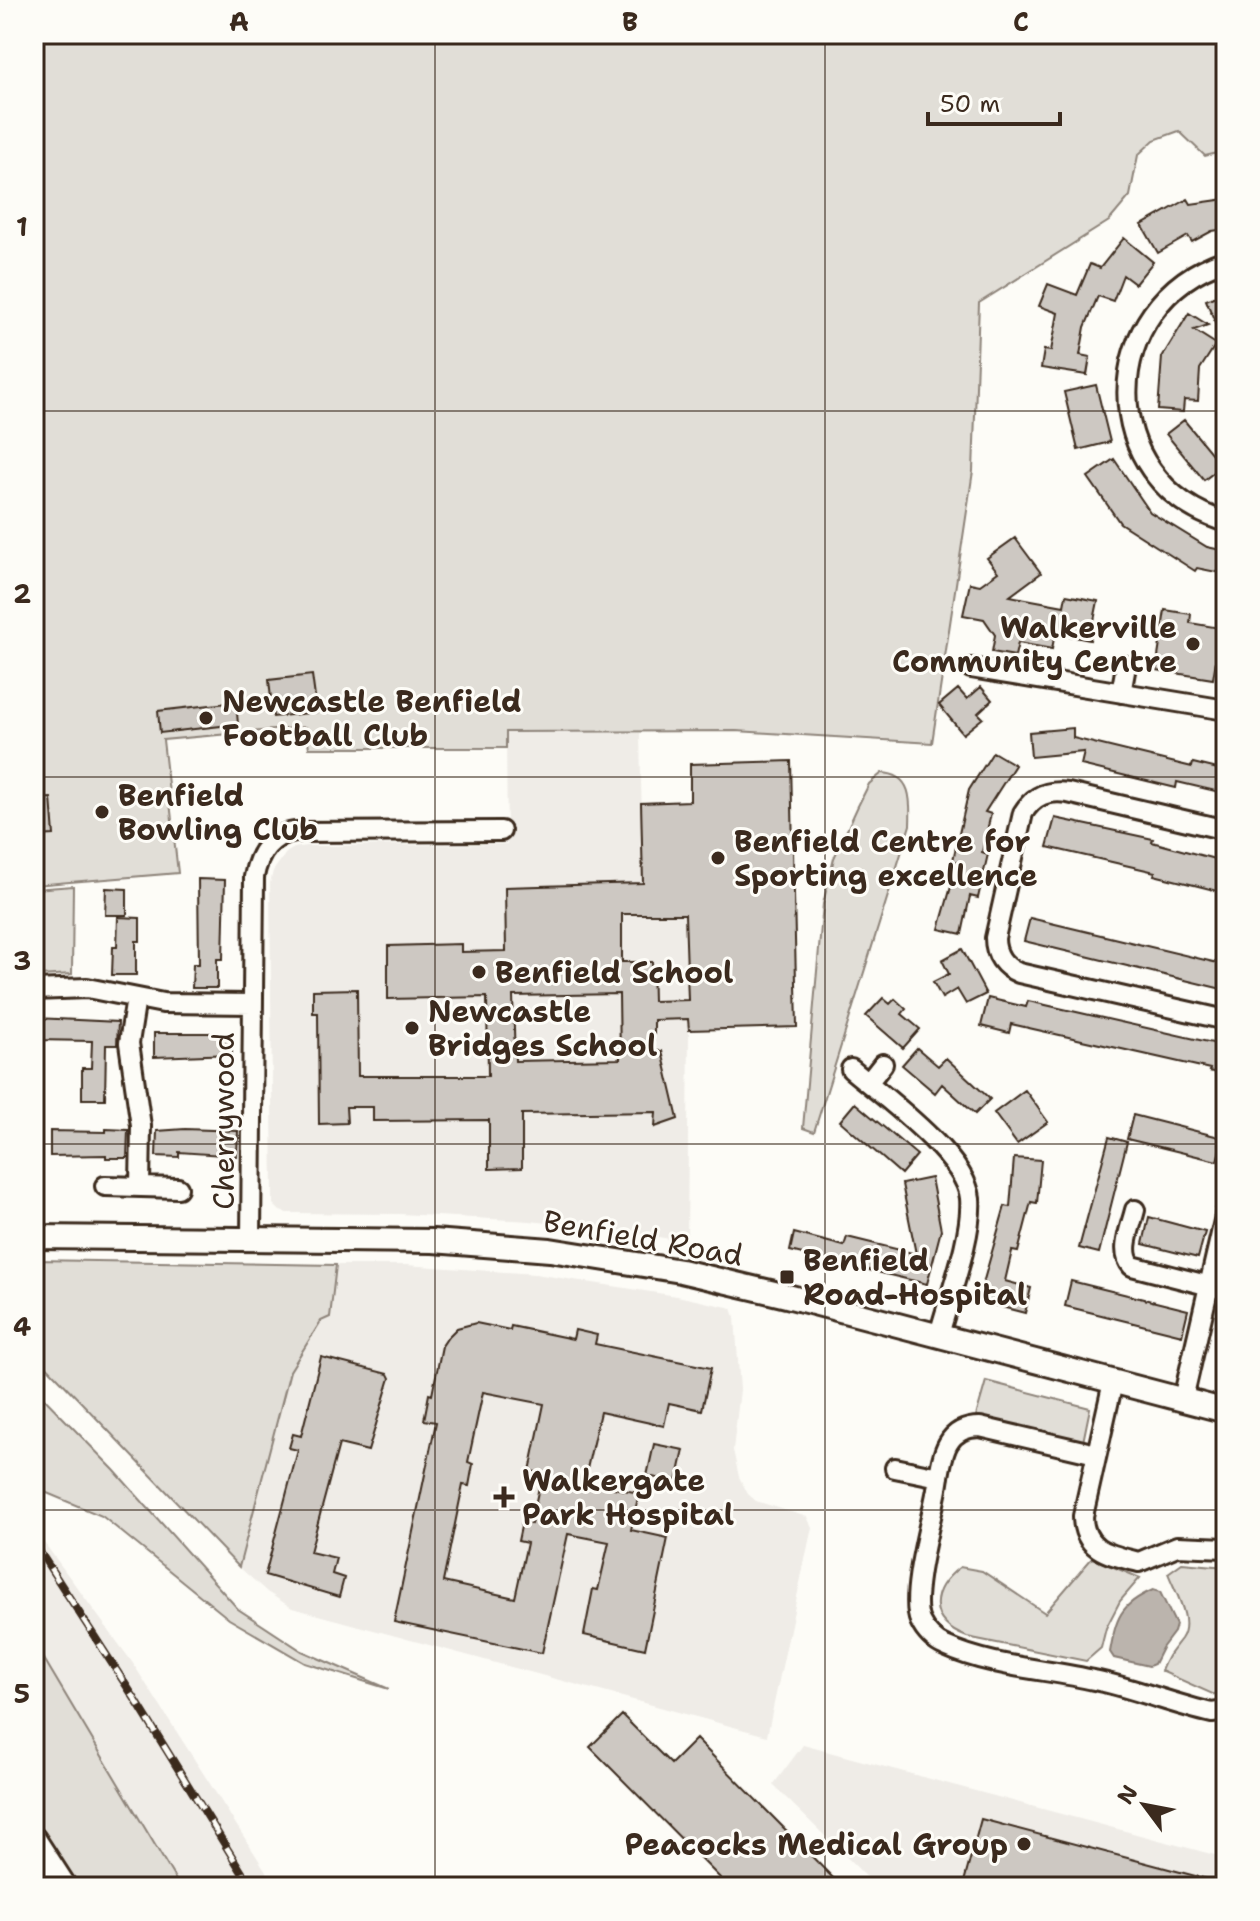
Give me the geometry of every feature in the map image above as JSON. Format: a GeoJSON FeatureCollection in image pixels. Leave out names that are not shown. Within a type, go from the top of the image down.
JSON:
{"type":"FeatureCollection","features":[{"type":"Feature","properties":{"kind":"street"},"geometry":{"type":"LineString","coordinates":[[1226,260],[1190,276],[1164,298],[1151,315],[1132,354],[1127,393],[1135,438],[1155,474],[1186,504],[1226,522]]}},
{"type":"Feature","properties":{"kind":"street"},"geometry":{"type":"LineString","coordinates":[[1121,693],[1126,666]]}},
{"type":"Feature","properties":{"kind":"street"},"geometry":{"type":"LineString","coordinates":[[971,668],[1226,710]]}},
{"type":"Feature","properties":{"kind":"street"},"geometry":{"type":"LineString","coordinates":[[1226,830],[1068,793],[1050,792],[1040,796],[1023,813],[996,926],[995,945],[1004,963],[1019,973],[1226,1020]]}},
{"type":"Feature","properties":{"kind":"street","name":"Cherrywood"},"geometry":{"type":"LineString","coordinates":[[251,1240],[254,877],[263,851],[275,839],[295,832],[501,831]]}},
{"type":"Feature","properties":{"kind":"street","name":"Cherrywood"},"geometry":{"type":"LineString","coordinates":[[34,990],[100,989],[163,1003],[252,1004]]}},
{"type":"Feature","properties":{"kind":"street"},"geometry":{"type":"LineString","coordinates":[[136,998],[129,1043],[131,1074],[140,1113],[140,1187]]}},
{"type":"Feature","properties":{"kind":"street"},"geometry":{"type":"LineString","coordinates":[[868,1083],[883,1064]]}},
{"type":"Feature","properties":{"kind":"street"},"geometry":{"type":"LineString","coordinates":[[851,1069],[945,1151],[963,1173],[967,1184],[970,1215],[939,1335]]}},
{"type":"Feature","properties":{"kind":"street","name":"Cherrywood"},"geometry":{"type":"LineString","coordinates":[[105,1186],[178,1188]]}},
{"type":"Feature","properties":{"kind":"street"},"geometry":{"type":"LineString","coordinates":[[1135,1210],[1125,1249],[1127,1262],[1137,1269],[1218,1288]]}},
{"type":"Feature","properties":{"kind":"street"},"geometry":{"type":"LineString","coordinates":[[1183,1399],[1218,1288],[1226,1212]]}},
{"type":"Feature","properties":{"kind":"street","name":"Benfield Road"},"geometry":{"type":"LineString","coordinates":[[34,1237],[433,1241],[590,1255],[721,1280],[1226,1411]]}},
{"type":"Feature","properties":{"kind":"street"},"geometry":{"type":"LineString","coordinates":[[1113,1382],[1083,1516],[1085,1535],[1096,1547],[1139,1562],[1177,1546],[1226,1548]]}},
{"type":"Feature","properties":{"kind":"street"},"geometry":{"type":"LineString","coordinates":[[1096,1454],[990,1428],[960,1430],[950,1439],[939,1477],[917,1597],[920,1622],[935,1640],[949,1648],[1012,1665],[1107,1683],[1212,1713],[1226,1711]]}},
{"type":"Feature","properties":{"kind":"street"},"geometry":{"type":"LineString","coordinates":[[895,1468],[939,1477]]}},
{"type":"Feature","properties":{"kind":"street"},"geometry":{"type":"LineString","coordinates":[[34,1839],[65,1887]]}},
{"type":"Feature","properties":{"kind":"shaded area"},"geometry":{"type":"Polygon","coordinates":[[[34,34],[1226,34],[1226,151],[1205,156],[1179,131],[1154,140],[1138,155],[1130,196],[1109,221],[979,303],[973,471],[932,743],[736,731],[506,732],[506,748],[309,748],[306,727],[163,740],[178,873],[34,885],[34,34]]]}},
{"type":"Feature","properties":{"kind":"shaded area","name":"Benfield School"},"geometry":{"type":"Polygon","coordinates":[[[506,732],[640,733],[644,913],[685,914],[689,1030],[687,1242],[530,1221],[400,1214],[287,1213],[273,1204],[270,883],[273,871],[286,853],[306,846],[507,844],[506,732]]]}},
{"type":"Feature","properties":{"kind":"shaded area"},"geometry":{"type":"Polygon","coordinates":[[[882,773],[899,778],[908,790],[910,825],[814,1132],[803,1128],[823,904],[834,858],[869,784],[882,773]]]}},
{"type":"Feature","properties":{"kind":"shaded area"},"geometry":{"type":"Polygon","coordinates":[[[73,886],[72,974],[38,976],[34,974],[34,889],[73,886]]]}},
{"type":"Feature","properties":{"kind":"shaded area"},"geometry":{"type":"Polygon","coordinates":[[[34,1260],[336,1265],[330,1317],[321,1321],[290,1371],[239,1567],[34,1353],[34,1260]]]}},
{"type":"Feature","properties":{"kind":"shaded area","name":"Walkergate Park Hospital"},"geometry":{"type":"Polygon","coordinates":[[[336,1265],[406,1265],[535,1274],[677,1296],[732,1308],[740,1390],[733,1450],[739,1477],[748,1494],[756,1501],[807,1517],[812,1527],[767,1736],[292,1608],[267,1592],[239,1567],[290,1371],[321,1321],[330,1316],[336,1265]]]}},
{"type":"Feature","properties":{"kind":"shaded area"},"geometry":{"type":"Polygon","coordinates":[[[986,1381],[1090,1408],[1083,1442],[976,1416],[986,1381]]]}},
{"type":"Feature","properties":{"kind":"shaded area"},"geometry":{"type":"Polygon","coordinates":[[[34,1388],[114,1470],[238,1609],[302,1651],[389,1689],[305,1663],[229,1619],[102,1516],[35,1488],[34,1388]]]}},
{"type":"Feature","properties":{"kind":"shaded area"},"geometry":{"type":"Polygon","coordinates":[[[34,1529],[132,1662],[276,1887],[79,1887],[34,1817],[34,1529]]]}},
{"type":"Feature","properties":{"kind":"shaded area"},"geometry":{"type":"Polygon","coordinates":[[[1092,1558],[1140,1578],[1120,1601],[1106,1628],[1101,1648],[1086,1661],[967,1637],[954,1631],[939,1615],[937,1605],[942,1586],[960,1567],[982,1571],[1045,1613],[1092,1558]]]}},
{"type":"Feature","properties":{"kind":"shaded area"},"geometry":{"type":"Polygon","coordinates":[[[1182,1563],[1226,1567],[1226,1691],[1217,1696],[1161,1671],[1184,1632],[1182,1606],[1168,1573],[1182,1563]]]}},
{"type":"Feature","properties":{"kind":"shaded area"},"geometry":{"type":"Polygon","coordinates":[[[1153,1590],[1160,1592],[1176,1625],[1174,1632],[1154,1664],[1149,1666],[1114,1658],[1110,1652],[1121,1614],[1133,1601],[1153,1590]]]}},
{"type":"Feature","properties":{"kind":"shaded area"},"geometry":{"type":"Polygon","coordinates":[[[34,1642],[180,1887],[79,1887],[34,1817],[34,1642]]]}},
{"type":"Feature","properties":{"kind":"shaded area"},"geometry":{"type":"Polygon","coordinates":[[[803,1745],[1226,1858],[1226,1887],[877,1887],[773,1785],[803,1745]]]}},
{"type":"Feature","properties":{"kind":"building"},"geometry":{"type":"Polygon","coordinates":[[[1188,199],[1191,204],[1226,199],[1226,229],[1212,231],[1192,242],[1188,236],[1158,253],[1142,225],[1188,199]]]}},
{"type":"Feature","properties":{"kind":"building"},"geometry":{"type":"Polygon","coordinates":[[[1124,238],[1153,262],[1135,284],[1123,275],[1113,301],[1098,296],[1085,327],[1080,355],[1090,357],[1087,375],[1041,368],[1044,350],[1051,351],[1058,313],[1039,306],[1048,284],[1077,295],[1090,264],[1100,268],[1124,238]]]}},
{"type":"Feature","properties":{"kind":"building"},"geometry":{"type":"Polygon","coordinates":[[[1226,292],[1226,317],[1215,322],[1206,300],[1226,292]]]}},
{"type":"Feature","properties":{"kind":"building"},"geometry":{"type":"Polygon","coordinates":[[[1189,313],[1208,325],[1194,330],[1216,344],[1200,369],[1198,401],[1184,400],[1183,412],[1158,410],[1162,357],[1189,313]]]}},
{"type":"Feature","properties":{"kind":"building"},"geometry":{"type":"Polygon","coordinates":[[[1096,385],[1110,442],[1078,450],[1064,392],[1096,385]]]}},
{"type":"Feature","properties":{"kind":"building"},"geometry":{"type":"Polygon","coordinates":[[[1184,420],[1222,466],[1204,480],[1166,434],[1184,420]]]}},
{"type":"Feature","properties":{"kind":"building"},"geometry":{"type":"Polygon","coordinates":[[[1114,459],[1150,512],[1207,547],[1226,551],[1226,574],[1197,568],[1195,571],[1120,523],[1088,477],[1114,459]]]}},
{"type":"Feature","properties":{"kind":"building"},"geometry":{"type":"Polygon","coordinates":[[[1015,538],[1041,573],[1010,596],[1064,606],[1066,595],[1098,601],[1090,640],[1055,633],[1052,649],[1018,643],[1015,656],[992,652],[995,635],[984,619],[963,615],[970,583],[980,585],[998,572],[987,558],[1015,538]]]}},
{"type":"Feature","properties":{"kind":"building","name":"Walkerville Community Centre"},"geometry":{"type":"Polygon","coordinates":[[[1165,610],[1191,614],[1190,623],[1226,629],[1226,661],[1216,660],[1213,679],[1156,670],[1165,610]]]}},
{"type":"Feature","properties":{"kind":"building"},"geometry":{"type":"Polygon","coordinates":[[[312,675],[317,712],[273,717],[269,680],[312,675]]]}},
{"type":"Feature","properties":{"kind":"building"},"geometry":{"type":"Polygon","coordinates":[[[981,687],[992,700],[978,713],[983,718],[963,734],[939,705],[958,689],[967,699],[981,687]]]}},
{"type":"Feature","properties":{"kind":"building","name":"Newcastle Benfield Football Club"},"geometry":{"type":"Polygon","coordinates":[[[236,702],[238,724],[160,733],[158,711],[236,702]]]}},
{"type":"Feature","properties":{"kind":"building"},"geometry":{"type":"Polygon","coordinates":[[[1073,728],[1073,738],[1192,767],[1193,763],[1226,771],[1224,793],[1177,782],[1176,788],[1081,765],[1084,752],[1031,757],[1029,732],[1073,728]]]}},
{"type":"Feature","properties":{"kind":"building"},"geometry":{"type":"Polygon","coordinates":[[[993,752],[1015,765],[985,812],[991,814],[982,852],[988,854],[978,898],[970,896],[962,934],[939,929],[958,862],[953,860],[969,790],[993,752]]]}},
{"type":"Feature","properties":{"kind":"building"},"geometry":{"type":"Polygon","coordinates":[[[791,761],[797,1027],[689,1030],[688,1019],[654,1020],[654,1051],[662,1051],[678,1119],[655,1127],[656,1112],[522,1114],[522,1168],[489,1169],[489,1120],[373,1121],[373,1107],[346,1107],[347,1123],[319,1124],[318,1013],[313,1013],[313,990],[357,989],[358,1076],[488,1076],[487,997],[388,999],[388,946],[461,944],[461,952],[506,951],[505,887],[643,883],[641,803],[690,801],[690,764],[791,761]],[[622,914],[622,962],[652,962],[653,1001],[688,1000],[685,914],[622,914]],[[619,994],[513,996],[515,1061],[620,1059],[619,994]]]}},
{"type":"Feature","properties":{"kind":"building"},"geometry":{"type":"Polygon","coordinates":[[[51,798],[54,835],[36,836],[34,799],[51,798]]]}},
{"type":"Feature","properties":{"kind":"building"},"geometry":{"type":"Polygon","coordinates":[[[1055,818],[1153,839],[1152,842],[1226,862],[1226,893],[1154,875],[1155,872],[1047,847],[1055,818]]]}},
{"type":"Feature","properties":{"kind":"building"},"geometry":{"type":"Polygon","coordinates":[[[198,879],[225,880],[223,959],[217,959],[217,988],[192,988],[193,964],[199,964],[198,879]]]}},
{"type":"Feature","properties":{"kind":"building"},"geometry":{"type":"Polygon","coordinates":[[[106,888],[127,889],[127,915],[105,915],[106,888]]]}},
{"type":"Feature","properties":{"kind":"building"},"geometry":{"type":"Polygon","coordinates":[[[118,917],[140,918],[136,975],[112,975],[118,917]]]}},
{"type":"Feature","properties":{"kind":"building"},"geometry":{"type":"Polygon","coordinates":[[[1030,918],[1226,965],[1226,990],[1024,941],[1030,918]]]}},
{"type":"Feature","properties":{"kind":"building"},"geometry":{"type":"Polygon","coordinates":[[[962,949],[986,994],[966,1004],[957,989],[942,998],[933,982],[949,974],[942,960],[962,949]]]}},
{"type":"Feature","properties":{"kind":"building"},"geometry":{"type":"Polygon","coordinates":[[[883,998],[890,1004],[895,999],[906,1009],[902,1014],[920,1029],[903,1048],[866,1016],[883,998]]]}},
{"type":"Feature","properties":{"kind":"building"},"geometry":{"type":"Polygon","coordinates":[[[988,998],[1026,1007],[1028,1001],[1226,1046],[1226,1075],[1011,1024],[1009,1033],[981,1026],[988,998]]]}},
{"type":"Feature","properties":{"kind":"building"},"geometry":{"type":"Polygon","coordinates":[[[36,1018],[118,1022],[117,1045],[106,1045],[105,1099],[82,1099],[82,1068],[91,1068],[92,1041],[35,1040],[36,1018]]]}},
{"type":"Feature","properties":{"kind":"building"},"geometry":{"type":"Polygon","coordinates":[[[154,1033],[232,1033],[232,1054],[154,1057],[154,1033]]]}},
{"type":"Feature","properties":{"kind":"building"},"geometry":{"type":"Polygon","coordinates":[[[917,1048],[938,1066],[946,1058],[990,1099],[975,1114],[942,1084],[935,1093],[902,1065],[917,1048]]]}},
{"type":"Feature","properties":{"kind":"building"},"geometry":{"type":"Polygon","coordinates":[[[1025,1090],[1048,1122],[1017,1144],[994,1113],[1025,1090]]]}},
{"type":"Feature","properties":{"kind":"building"},"geometry":{"type":"Polygon","coordinates":[[[855,1103],[917,1155],[901,1174],[840,1121],[855,1103]]]}},
{"type":"Feature","properties":{"kind":"building"},"geometry":{"type":"Polygon","coordinates":[[[1133,1115],[1223,1138],[1217,1161],[1127,1139],[1133,1115]]]}},
{"type":"Feature","properties":{"kind":"building"},"geometry":{"type":"Polygon","coordinates":[[[106,1129],[128,1130],[127,1158],[106,1158],[106,1155],[50,1156],[50,1131],[106,1132],[106,1129]]]}},
{"type":"Feature","properties":{"kind":"building"},"geometry":{"type":"Polygon","coordinates":[[[157,1131],[238,1131],[237,1156],[179,1152],[179,1157],[156,1156],[157,1131]]]}},
{"type":"Feature","properties":{"kind":"building"},"geometry":{"type":"Polygon","coordinates":[[[1109,1137],[1127,1142],[1099,1253],[1079,1248],[1109,1137]]]}},
{"type":"Feature","properties":{"kind":"building"},"geometry":{"type":"Polygon","coordinates":[[[1014,1158],[1041,1160],[1037,1203],[1031,1202],[1018,1252],[1012,1251],[1005,1281],[1031,1288],[1025,1313],[978,1301],[1005,1206],[1010,1207],[1014,1158]]]}},
{"type":"Feature","properties":{"kind":"building"},"geometry":{"type":"Polygon","coordinates":[[[931,1178],[941,1230],[927,1284],[790,1251],[794,1233],[844,1246],[847,1237],[916,1254],[902,1184],[931,1178]]]}},
{"type":"Feature","properties":{"kind":"building"},"geometry":{"type":"Polygon","coordinates":[[[1149,1217],[1205,1232],[1198,1258],[1143,1244],[1149,1217]]]}},
{"type":"Feature","properties":{"kind":"building"},"geometry":{"type":"Polygon","coordinates":[[[1071,1281],[1188,1310],[1182,1335],[1065,1306],[1071,1281]]]}},
{"type":"Feature","properties":{"kind":"building"},"geometry":{"type":"Polygon","coordinates":[[[476,1323],[510,1330],[511,1326],[573,1339],[575,1330],[597,1335],[595,1344],[711,1368],[702,1410],[669,1403],[664,1426],[600,1412],[584,1482],[639,1493],[631,1530],[668,1538],[645,1649],[584,1635],[593,1589],[598,1590],[609,1542],[568,1534],[542,1653],[394,1622],[436,1422],[424,1420],[429,1394],[432,1395],[442,1346],[457,1328],[476,1323]],[[483,1392],[468,1462],[473,1464],[469,1486],[463,1485],[443,1582],[515,1598],[527,1543],[518,1541],[522,1522],[531,1524],[542,1473],[530,1471],[544,1404],[483,1392]]]}},
{"type":"Feature","properties":{"kind":"building"},"geometry":{"type":"Polygon","coordinates":[[[321,1357],[388,1374],[390,1378],[368,1451],[339,1444],[310,1552],[336,1558],[332,1574],[344,1578],[339,1597],[265,1575],[298,1450],[289,1448],[293,1434],[301,1436],[321,1357]]]}},
{"type":"Feature","properties":{"kind":"building"},"geometry":{"type":"Polygon","coordinates":[[[654,1444],[684,1450],[677,1482],[647,1476],[654,1444]]]}},
{"type":"Feature","properties":{"kind":"building"},"geometry":{"type":"Polygon","coordinates":[[[622,1715],[671,1764],[696,1739],[842,1887],[729,1887],[590,1747],[622,1715]]]}},
{"type":"Feature","properties":{"kind":"building","name":"Peacocks Medical Group"},"geometry":{"type":"Polygon","coordinates":[[[981,1819],[1218,1882],[1217,1887],[984,1887],[964,1882],[981,1819]]]}},
{"type":"Feature","properties":{"kind":"railway"},"geometry":{"type":"LineString","coordinates":[[34,1543],[251,1887]]}},
{"type":"Feature","properties":{"kind":"place","name":"Walkerville Community Centre"},"geometry":{"type":"Point","coordinates":[1193,644]}},
{"type":"Feature","properties":{"kind":"place","name":"Newcastle Benfield Football Club"},"geometry":{"type":"Point","coordinates":[206,718]}},
{"type":"Feature","properties":{"kind":"place","name":"Benfield Bowling Club"},"geometry":{"type":"Point","coordinates":[102,812]}},
{"type":"Feature","properties":{"kind":"place","name":"Benfield Centre for Sporting excellence"},"geometry":{"type":"Point","coordinates":[718,858]}},
{"type":"Feature","properties":{"kind":"place","name":"Benfield School"},"geometry":{"type":"Point","coordinates":[479,972]}},
{"type":"Feature","properties":{"kind":"place","name":"Newcastle Bridges School"},"geometry":{"type":"Point","coordinates":[412,1028]}},
{"type":"Feature","properties":{"kind":"place","name":"Benfield Road-Hospital"},"geometry":{"type":"Point","coordinates":[787,1277]}},
{"type":"Feature","properties":{"kind":"place","name":"Walkergate Park Hospital"},"geometry":{"type":"Point","coordinates":[504,1497]}},
{"type":"Feature","properties":{"kind":"place","name":"Peacocks Medical Group"},"geometry":{"type":"Point","coordinates":[1024,1844]}}]}
